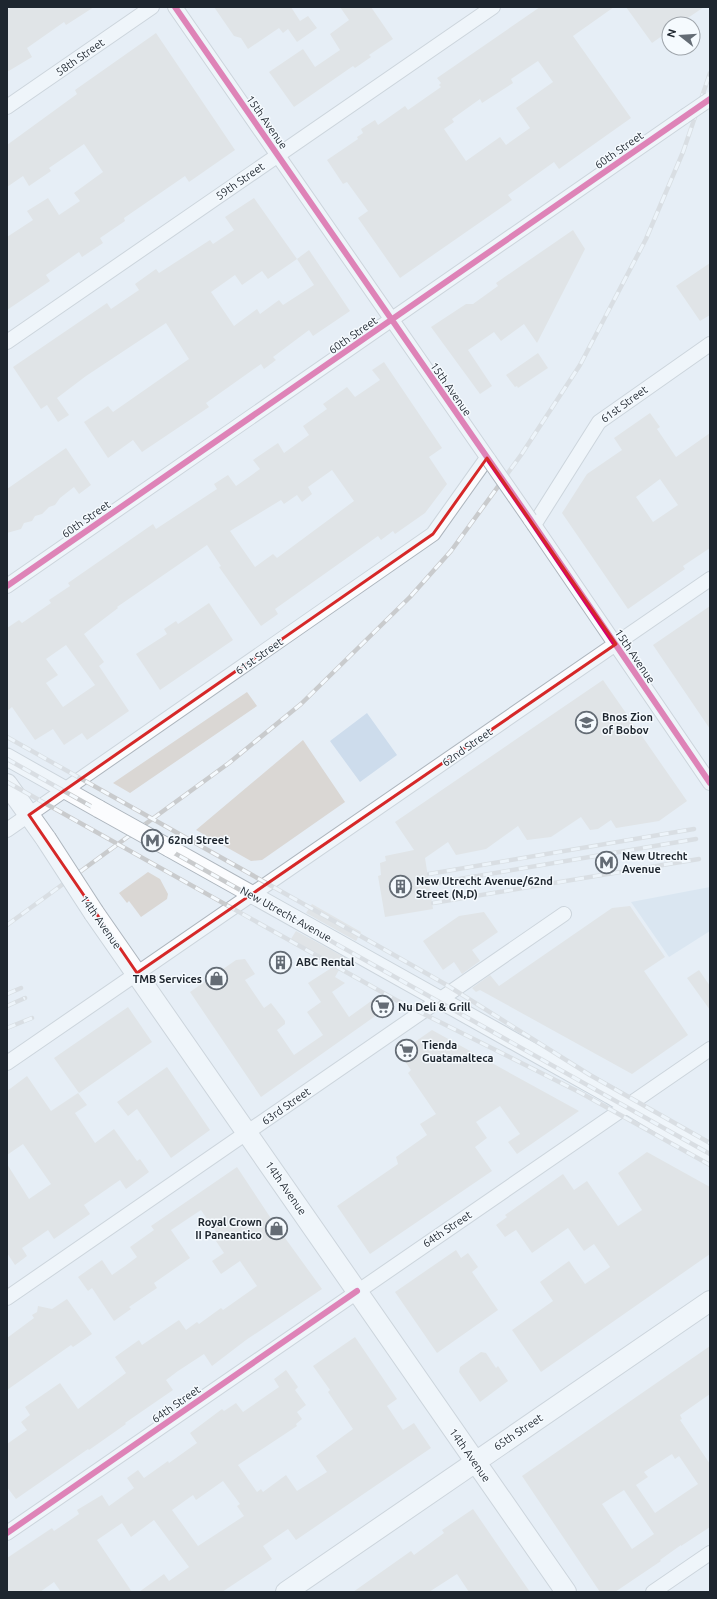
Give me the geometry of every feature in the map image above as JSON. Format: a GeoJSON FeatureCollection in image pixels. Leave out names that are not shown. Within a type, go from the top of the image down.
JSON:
{"type":"FeatureCollection","features":[{"type":"Feature","properties":{"kind":"main road","name":"14th Avenue"},"geometry":{"type":"LineString","coordinates":[[7,784],[46,839],[94,912],[566,1592]]}},
{"type":"Feature","properties":{"kind":"main road","name":"65th Street"},"geometry":{"type":"LineString","coordinates":[[286,1592],[710,1301]]}},
{"type":"Feature","properties":{"kind":"street","name":"58th Street"},"geometry":{"type":"LineString","coordinates":[[7,107],[152,7]]}},
{"type":"Feature","properties":{"kind":"street","name":"15th Avenue"},"geometry":{"type":"LineString","coordinates":[[175,7],[532,522],[710,783]]}},
{"type":"Feature","properties":{"kind":"street","name":"59th Street"},"geometry":{"type":"LineString","coordinates":[[7,342],[493,7]]}},
{"type":"Feature","properties":{"kind":"street","name":"60th Street"},"geometry":{"type":"LineString","coordinates":[[7,586],[710,100]]}},
{"type":"Feature","properties":{"kind":"street","name":"61st Street"},"geometry":{"type":"LineString","coordinates":[[532,522],[599,422],[710,344]]}},
{"type":"Feature","properties":{"kind":"street","name":"61st Street"},"geometry":{"type":"LineString","coordinates":[[7,830],[433,534],[488,459]]}},
{"type":"Feature","properties":{"kind":"street","name":"62nd Street"},"geometry":{"type":"LineString","coordinates":[[7,1064],[710,579]]}},
{"type":"Feature","properties":{"kind":"street","name":"New Utrecht Avenue"},"geometry":{"type":"LineString","coordinates":[[7,757],[628,1106],[710,1155]]}},
{"type":"Feature","properties":{"kind":"street","name":"63rd Street"},"geometry":{"type":"LineString","coordinates":[[7,1298],[564,914]]}},
{"type":"Feature","properties":{"kind":"street","name":"64th Street"},"geometry":{"type":"LineString","coordinates":[[7,1533],[710,1049]]}},
{"type":"Feature","properties":{"kind":"street"},"geometry":{"type":"LineString","coordinates":[[653,1592],[710,1553]]}},
{"type":"Feature","properties":{"kind":"highlighted area"},"geometry":{"type":"Polygon","coordinates":[[[487,458],[616,644],[137,973],[29,815],[433,534],[487,458]]]}},
{"type":"Feature","properties":{"kind":"shaded area"},"geometry":{"type":"Polygon","coordinates":[[[367,713],[397,755],[360,782],[330,741],[367,713]]]}},
{"type":"Feature","properties":{"kind":"shaded area"},"geometry":{"type":"Polygon","coordinates":[[[710,887],[710,931],[669,957],[631,902],[710,887]]]}},
{"type":"Feature","properties":{"kind":"building"},"geometry":{"type":"Polygon","coordinates":[[[11,7],[94,7],[66,25],[64,22],[27,48],[32,57],[7,72],[7,10],[11,7]]]}},
{"type":"Feature","properties":{"kind":"building"},"geometry":{"type":"Polygon","coordinates":[[[214,7],[291,7],[300,21],[308,16],[317,28],[297,42],[288,29],[283,33],[279,28],[248,49],[241,38],[234,36],[214,7]]]}},
{"type":"Feature","properties":{"kind":"building"},"geometry":{"type":"Polygon","coordinates":[[[340,7],[371,7],[393,39],[369,55],[371,57],[355,68],[353,66],[294,107],[269,72],[303,49],[315,67],[340,50],[330,34],[349,20],[340,7]]]}},
{"type":"Feature","properties":{"kind":"building"},"geometry":{"type":"Polygon","coordinates":[[[540,7],[614,7],[573,36],[631,118],[559,169],[554,162],[508,195],[512,200],[400,278],[358,218],[368,211],[347,182],[343,184],[327,160],[358,139],[357,137],[363,133],[361,129],[375,120],[378,125],[405,106],[408,110],[441,87],[439,85],[441,83],[437,78],[540,7]],[[538,61],[511,79],[513,83],[482,103],[480,99],[452,119],[454,122],[444,129],[466,161],[500,137],[506,145],[530,128],[516,108],[553,82],[538,61]]]}},
{"type":"Feature","properties":{"kind":"building"},"geometry":{"type":"Polygon","coordinates":[[[626,7],[704,7],[691,16],[661,16],[661,37],[652,43],[626,7]]]}},
{"type":"Feature","properties":{"kind":"building"},"geometry":{"type":"Polygon","coordinates":[[[156,33],[235,150],[189,182],[185,176],[124,218],[125,221],[100,238],[103,243],[82,257],[79,252],[46,275],[50,281],[7,310],[7,237],[33,220],[27,211],[48,198],[59,215],[80,201],[74,193],[103,172],[84,144],[49,168],[51,171],[29,186],[23,176],[7,187],[7,145],[77,94],[75,90],[156,33]]]}},
{"type":"Feature","properties":{"kind":"building"},"geometry":{"type":"Polygon","coordinates":[[[254,198],[297,259],[309,250],[350,311],[313,336],[309,330],[273,357],[276,360],[264,369],[261,364],[206,403],[209,407],[142,452],[133,440],[108,458],[84,422],[108,406],[113,412],[189,359],[166,323],[86,376],[57,398],[69,415],[58,422],[47,405],[41,409],[13,367],[107,303],[111,309],[139,290],[135,284],[156,269],[159,273],[210,240],[213,244],[234,230],[225,217],[254,198]],[[297,259],[268,279],[262,271],[242,285],[235,275],[211,292],[234,326],[257,309],[260,314],[279,300],[283,305],[314,285],[297,259]]]}},
{"type":"Feature","properties":{"kind":"building"},"geometry":{"type":"Polygon","coordinates":[[[573,230],[585,249],[537,343],[524,324],[501,341],[494,332],[468,350],[492,386],[480,394],[431,327],[466,304],[473,304],[498,286],[496,283],[573,230]]]}},
{"type":"Feature","properties":{"kind":"building"},"geometry":{"type":"Polygon","coordinates":[[[710,263],[710,315],[700,321],[676,286],[710,263]]]}},
{"type":"Feature","properties":{"kind":"building"},"geometry":{"type":"Polygon","coordinates":[[[538,353],[548,368],[518,388],[517,386],[515,387],[506,375],[538,353]]]}},
{"type":"Feature","properties":{"kind":"building"},"geometry":{"type":"Polygon","coordinates":[[[384,362],[442,448],[429,457],[447,484],[425,513],[395,534],[393,531],[381,540],[378,536],[275,609],[278,614],[261,626],[219,567],[221,566],[207,545],[117,607],[118,608],[84,634],[104,662],[99,666],[129,711],[87,740],[82,733],[64,745],[53,729],[35,740],[12,707],[7,711],[7,628],[19,620],[22,623],[51,603],[49,600],[70,586],[68,583],[153,524],[156,529],[217,489],[214,484],[228,475],[236,486],[260,469],[253,460],[278,443],[284,453],[309,435],[303,426],[327,409],[323,404],[347,387],[355,397],[380,380],[372,370],[384,362]],[[332,470],[308,487],[312,494],[302,502],[297,495],[284,504],[281,500],[230,531],[255,567],[273,554],[277,558],[354,501],[332,470]],[[66,645],[46,659],[58,675],[46,683],[63,707],[95,685],[66,645]]]}},
{"type":"Feature","properties":{"kind":"building"},"geometry":{"type":"Polygon","coordinates":[[[650,413],[660,427],[657,429],[676,457],[710,433],[710,548],[683,566],[685,569],[628,609],[562,513],[587,474],[622,450],[614,438],[650,413]],[[660,479],[636,497],[653,522],[678,505],[660,479]]]}},
{"type":"Feature","properties":{"kind":"building"},"geometry":{"type":"Polygon","coordinates":[[[66,448],[91,485],[79,494],[74,487],[60,498],[55,505],[49,507],[42,514],[35,516],[32,521],[24,523],[21,529],[7,533],[7,489],[66,448]]]}},
{"type":"Feature","properties":{"kind":"building"},"geometry":{"type":"Polygon","coordinates":[[[209,603],[233,640],[160,690],[136,654],[167,634],[164,629],[176,621],[178,624],[209,603]]]}},
{"type":"Feature","properties":{"kind":"building"},"geometry":{"type":"Polygon","coordinates":[[[710,606],[710,729],[653,645],[710,606]]]}},
{"type":"Feature","properties":{"kind":"building","name":"Bnos Zion of Bobov"},"geometry":{"type":"Polygon","coordinates":[[[603,680],[687,801],[659,821],[616,828],[611,820],[598,829],[590,830],[581,817],[551,837],[527,840],[518,826],[486,849],[456,855],[448,842],[425,858],[433,909],[385,917],[378,876],[381,875],[380,863],[386,861],[385,856],[414,850],[395,822],[603,680]]]}},
{"type":"Feature","properties":{"kind":"building"},"geometry":{"type":"Polygon","coordinates":[[[247,692],[257,706],[130,793],[113,783],[247,692]]]}},
{"type":"Feature","properties":{"kind":"building"},"geometry":{"type":"Polygon","coordinates":[[[303,740],[345,802],[262,860],[251,861],[196,830],[303,740]]]}},
{"type":"Feature","properties":{"kind":"building"},"geometry":{"type":"Polygon","coordinates":[[[148,872],[160,879],[168,894],[167,899],[141,917],[129,901],[127,903],[119,893],[148,872]]]}},
{"type":"Feature","properties":{"kind":"building"},"geometry":{"type":"Polygon","coordinates":[[[312,904],[361,932],[356,941],[306,913],[312,904]]]}},
{"type":"Feature","properties":{"kind":"building"},"geometry":{"type":"Polygon","coordinates":[[[630,906],[665,957],[644,971],[688,1035],[632,1074],[480,990],[476,992],[472,988],[490,975],[499,986],[612,908],[630,906]]]}},
{"type":"Feature","properties":{"kind":"building"},"geometry":{"type":"Polygon","coordinates":[[[484,912],[498,932],[472,950],[480,961],[462,974],[454,962],[443,970],[423,941],[459,916],[484,912]]]}},
{"type":"Feature","properties":{"kind":"building"},"geometry":{"type":"Polygon","coordinates":[[[296,931],[346,958],[335,977],[345,983],[332,992],[349,1017],[374,999],[388,1007],[261,1097],[190,992],[236,960],[245,959],[255,974],[245,980],[264,1008],[271,1003],[285,1021],[285,1024],[277,1030],[294,1055],[323,1035],[307,1012],[321,1002],[308,983],[336,965],[291,939],[296,931]]]}},
{"type":"Feature","properties":{"kind":"building"},"geometry":{"type":"Polygon","coordinates":[[[699,970],[710,986],[710,1010],[687,978],[699,970]]]}},
{"type":"Feature","properties":{"kind":"building"},"geometry":{"type":"Polygon","coordinates":[[[128,1007],[152,1042],[79,1093],[54,1058],[128,1007]]]}},
{"type":"Feature","properties":{"kind":"building"},"geometry":{"type":"Polygon","coordinates":[[[432,1030],[579,1111],[517,1154],[508,1142],[520,1134],[500,1106],[476,1122],[487,1138],[475,1147],[492,1171],[370,1254],[337,1206],[398,1164],[396,1157],[427,1135],[420,1124],[436,1114],[408,1073],[411,1070],[399,1053],[432,1030]]]}},
{"type":"Feature","properties":{"kind":"building"},"geometry":{"type":"Polygon","coordinates":[[[167,1067],[210,1130],[171,1158],[137,1109],[128,1116],[117,1102],[167,1067]]]}},
{"type":"Feature","properties":{"kind":"building"},"geometry":{"type":"Polygon","coordinates":[[[27,1076],[51,1111],[78,1093],[87,1105],[75,1113],[95,1143],[114,1129],[137,1161],[140,1159],[149,1172],[126,1189],[120,1180],[84,1205],[90,1214],[54,1239],[48,1230],[22,1248],[27,1256],[15,1265],[7,1253],[7,1164],[29,1199],[51,1184],[23,1144],[7,1155],[7,1091],[27,1076]]]}},
{"type":"Feature","properties":{"kind":"building"},"geometry":{"type":"Polygon","coordinates":[[[647,1152],[710,1187],[710,1254],[541,1372],[512,1330],[553,1301],[540,1282],[569,1261],[585,1284],[610,1267],[594,1244],[584,1251],[568,1228],[532,1253],[516,1230],[505,1237],[496,1225],[507,1217],[505,1215],[563,1174],[574,1190],[587,1181],[618,1226],[642,1210],[618,1173],[647,1152]]]}},
{"type":"Feature","properties":{"kind":"building"},"geometry":{"type":"Polygon","coordinates":[[[237,1167],[272,1220],[322,1289],[246,1340],[212,1366],[204,1354],[178,1371],[166,1380],[173,1390],[89,1450],[88,1449],[16,1499],[7,1487],[7,1444],[27,1430],[21,1422],[30,1415],[25,1407],[60,1383],[78,1409],[126,1373],[115,1357],[139,1340],[142,1345],[179,1320],[186,1330],[197,1322],[199,1324],[221,1308],[223,1310],[257,1286],[240,1261],[221,1274],[212,1261],[224,1253],[216,1241],[220,1238],[201,1210],[171,1230],[190,1258],[154,1283],[157,1288],[129,1307],[131,1309],[114,1321],[92,1288],[88,1291],[78,1277],[102,1260],[112,1275],[137,1257],[130,1247],[154,1230],[151,1226],[237,1167]]]}},
{"type":"Feature","properties":{"kind":"building"},"geometry":{"type":"Polygon","coordinates":[[[456,1250],[461,1258],[468,1253],[478,1267],[472,1272],[498,1310],[437,1353],[395,1292],[456,1250]]]}},
{"type":"Feature","properties":{"kind":"building"},"geometry":{"type":"Polygon","coordinates":[[[67,1299],[92,1334],[73,1347],[71,1345],[7,1390],[7,1338],[34,1318],[32,1315],[37,1312],[38,1306],[52,1309],[67,1299]]]}},
{"type":"Feature","properties":{"kind":"building"},"geometry":{"type":"Polygon","coordinates":[[[355,1337],[397,1399],[387,1406],[403,1430],[414,1423],[431,1448],[296,1540],[288,1529],[263,1546],[272,1559],[222,1592],[139,1592],[164,1574],[169,1581],[189,1567],[154,1520],[131,1537],[122,1523],[97,1540],[132,1592],[61,1592],[54,1582],[40,1592],[7,1592],[7,1558],[52,1528],[54,1531],[79,1514],[77,1510],[102,1495],[109,1506],[134,1488],[127,1478],[138,1470],[144,1478],[168,1461],[169,1463],[197,1443],[190,1433],[222,1409],[224,1411],[236,1403],[243,1412],[279,1387],[274,1379],[286,1370],[298,1387],[295,1390],[306,1405],[297,1412],[302,1419],[296,1424],[297,1426],[238,1465],[257,1492],[261,1489],[263,1492],[286,1475],[297,1491],[327,1472],[316,1456],[353,1429],[328,1392],[330,1390],[313,1366],[355,1337]],[[223,1481],[196,1500],[193,1495],[172,1510],[198,1546],[244,1516],[237,1506],[240,1504],[223,1481]]]}},
{"type":"Feature","properties":{"kind":"building"},"geometry":{"type":"Polygon","coordinates":[[[710,1346],[710,1394],[680,1415],[682,1419],[680,1420],[710,1464],[710,1527],[681,1545],[660,1560],[661,1561],[615,1592],[600,1592],[522,1476],[710,1346]],[[672,1454],[644,1472],[648,1477],[636,1485],[655,1513],[698,1484],[679,1456],[675,1459],[672,1454]],[[624,1490],[602,1504],[632,1549],[654,1534],[624,1490]]]}},
{"type":"Feature","properties":{"kind":"building"},"geometry":{"type":"Polygon","coordinates":[[[481,1352],[486,1353],[496,1368],[498,1366],[508,1381],[480,1402],[459,1372],[460,1367],[481,1352]]]}},
{"type":"Feature","properties":{"kind":"building"},"geometry":{"type":"Polygon","coordinates":[[[473,1509],[530,1592],[469,1592],[457,1574],[429,1592],[353,1592],[411,1551],[414,1555],[444,1533],[442,1530],[473,1509]]]}},
{"type":"Feature","properties":{"kind":"railway"},"geometry":{"type":"LineString","coordinates":[[7,925],[229,763],[301,704],[410,597],[451,551],[521,455],[580,365],[646,239],[683,152],[710,73]]}},
{"type":"Feature","properties":{"kind":"railway"},"geometry":{"type":"LineString","coordinates":[[7,737],[445,984],[590,1075],[710,1143]]}},
{"type":"Feature","properties":{"kind":"railway"},"geometry":{"type":"LineString","coordinates":[[7,759],[710,1154]]}},
{"type":"Feature","properties":{"kind":"railway"},"geometry":{"type":"LineString","coordinates":[[7,782],[396,1000],[581,1093],[710,1165]]}},
{"type":"Feature","properties":{"kind":"railway"},"geometry":{"type":"LineString","coordinates":[[429,874],[694,829]]}},
{"type":"Feature","properties":{"kind":"railway"},"geometry":{"type":"LineString","coordinates":[[430,884],[696,839]]}},
{"type":"Feature","properties":{"kind":"railway"},"geometry":{"type":"LineString","coordinates":[[433,903],[699,859]]}},
{"type":"Feature","properties":{"kind":"railway"},"geometry":{"type":"LineString","coordinates":[[7,994],[21,988]]}},
{"type":"Feature","properties":{"kind":"railway"},"geometry":{"type":"LineString","coordinates":[[7,1006],[25,998]]}},
{"type":"Feature","properties":{"kind":"railway"},"geometry":{"type":"LineString","coordinates":[[7,1028],[32,1018]]}},
{"type":"Feature","properties":{"kind":"cycle path"},"geometry":{"type":"LineString","coordinates":[[175,7],[530,519],[710,783]]}},
{"type":"Feature","properties":{"kind":"cycle path"},"geometry":{"type":"LineString","coordinates":[[7,586],[710,99]]}},
{"type":"Feature","properties":{"kind":"cycle path"},"geometry":{"type":"LineString","coordinates":[[7,1533],[357,1291]]}},
{"type":"Feature","properties":{"kind":"place","name":"Bnos Zion of Bobov"},"geometry":{"type":"Point","coordinates":[587,723]}},
{"type":"Feature","properties":{"kind":"place","name":"62nd Street"},"geometry":{"type":"Point","coordinates":[152,840]}},
{"type":"Feature","properties":{"kind":"place","name":"New Utrecht Avenue"},"geometry":{"type":"Point","coordinates":[606,862]}},
{"type":"Feature","properties":{"kind":"place","name":"New Utrecht Avenue/62nd Street (N,D)"},"geometry":{"type":"Point","coordinates":[401,887]}},
{"type":"Feature","properties":{"kind":"place","name":"ABC Rental"},"geometry":{"type":"Point","coordinates":[281,962]}},
{"type":"Feature","properties":{"kind":"place","name":"TMB Services"},"geometry":{"type":"Point","coordinates":[217,979]}},
{"type":"Feature","properties":{"kind":"place","name":"Nu Deli & Grill"},"geometry":{"type":"Point","coordinates":[382,1007]}},
{"type":"Feature","properties":{"kind":"place","name":"Tienda Guatamalteca"},"geometry":{"type":"Point","coordinates":[407,1051]}},
{"type":"Feature","properties":{"kind":"place","name":"Royal Crown II Paneantico"},"geometry":{"type":"Point","coordinates":[277,1228]}}]}
